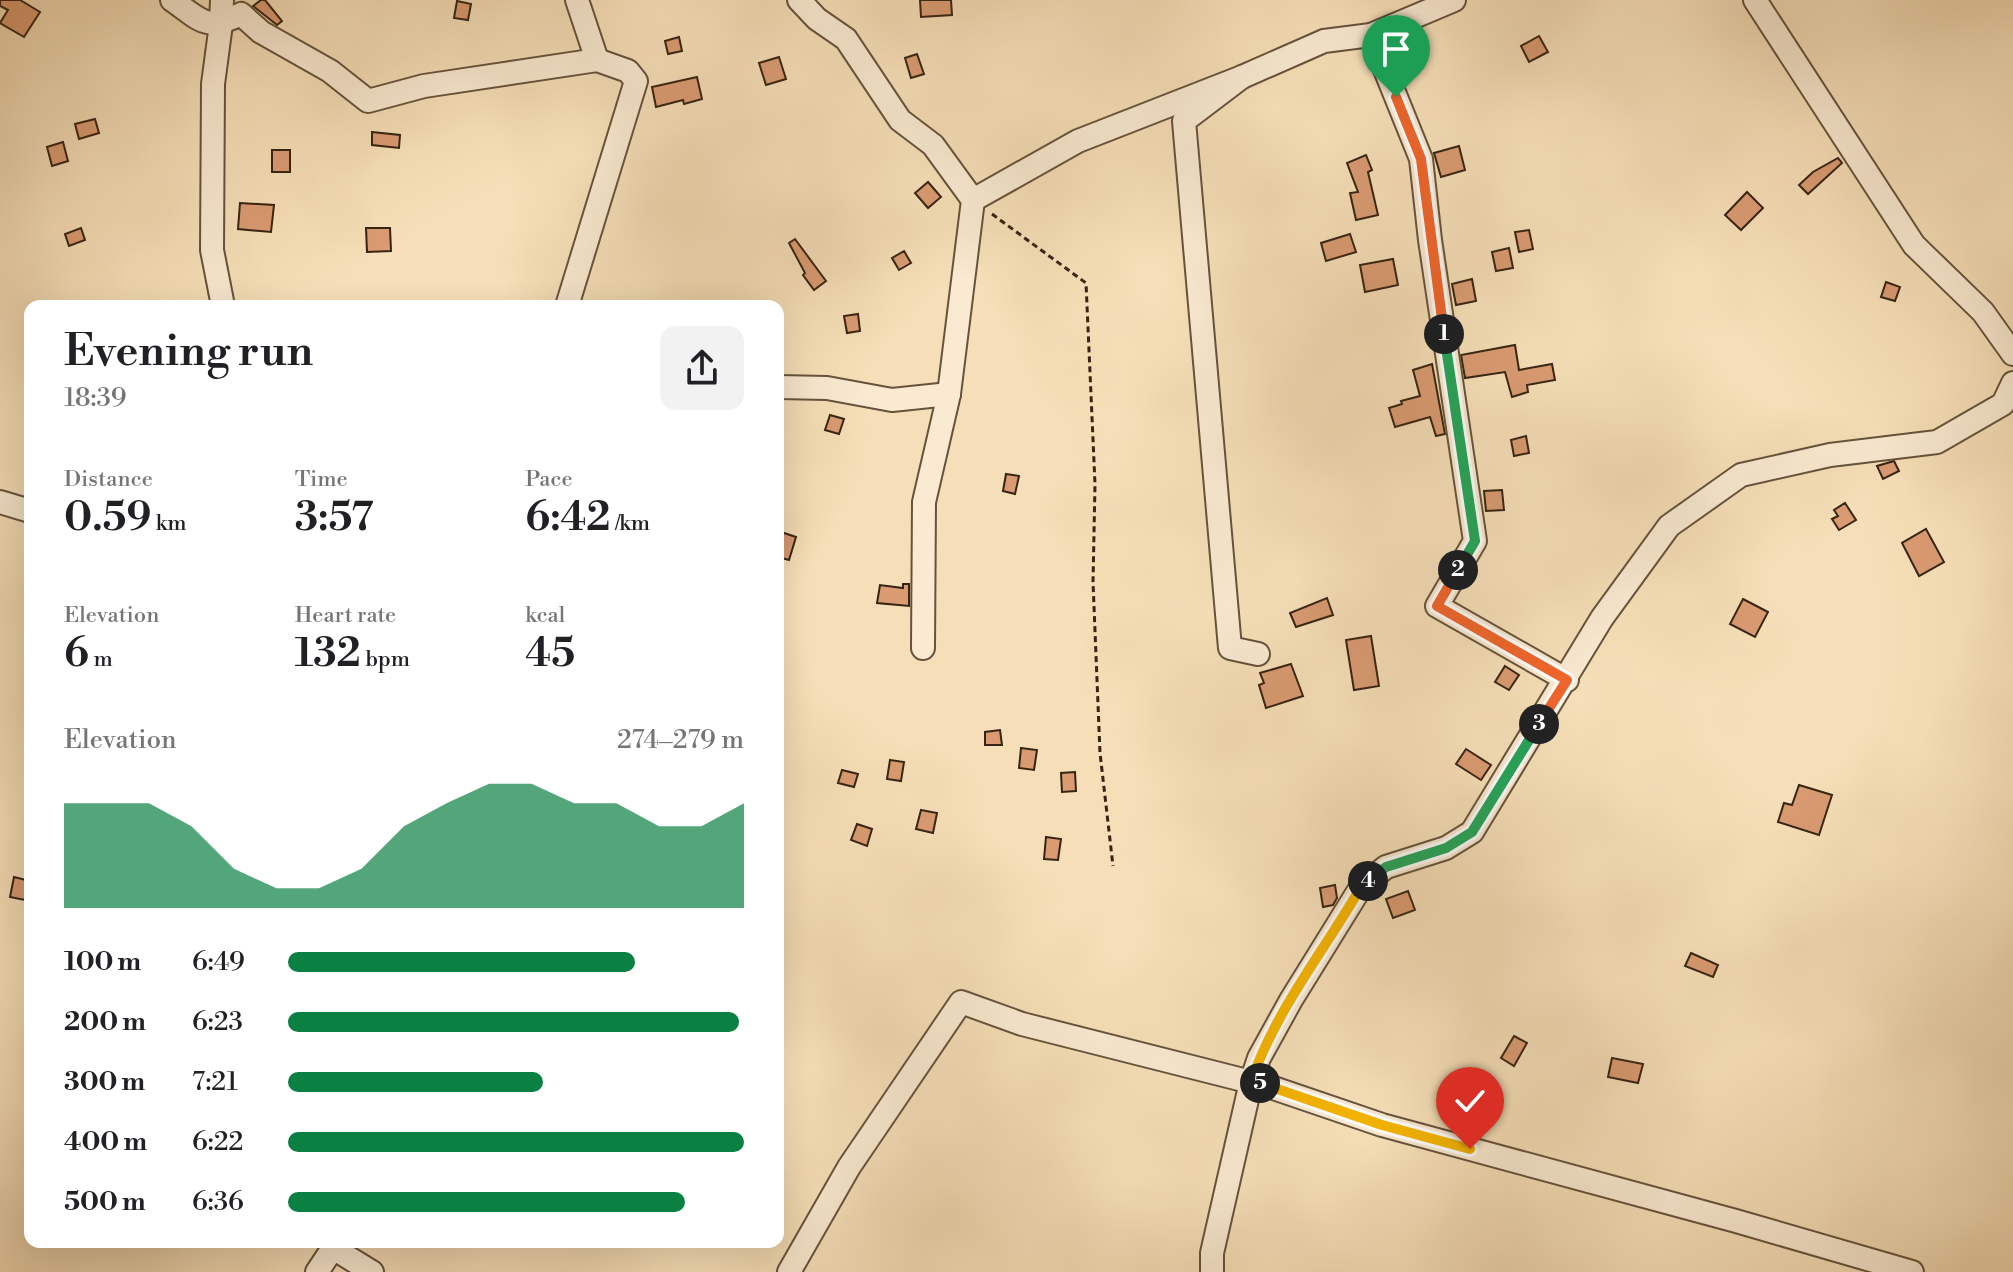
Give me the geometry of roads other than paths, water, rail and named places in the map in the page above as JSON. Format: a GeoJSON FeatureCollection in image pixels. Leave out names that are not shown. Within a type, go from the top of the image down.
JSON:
{"type":"FeatureCollection","features":[{"type":"Feature","properties":{"kind":"street"},"geometry":{"type":"LineString","coordinates":[[172,0],[201,22],[221,24],[241,14],[261,32],[330,71],[368,101],[424,86],[597,60],[628,71],[636,81],[569,300]]}},
{"type":"Feature","properties":{"kind":"street"},"geometry":{"type":"LineString","coordinates":[[222,0],[213,84],[212,250],[222,300]]}},
{"type":"Feature","properties":{"kind":"street"},"geometry":{"type":"LineString","coordinates":[[577,0],[597,60]]}},
{"type":"Feature","properties":{"kind":"street"},"geometry":{"type":"LineString","coordinates":[[799,0],[817,19],[846,39],[900,120],[933,145],[973,200],[949,394],[924,502],[923,648]]}},
{"type":"Feature","properties":{"kind":"street"},"geometry":{"type":"LineString","coordinates":[[973,200],[1078,141],[1242,77],[1324,41],[1371,35],[1454,0]]}},
{"type":"Feature","properties":{"kind":"street"},"geometry":{"type":"LineString","coordinates":[[1755,0],[1914,245],[1983,312],[2013,354]]}},
{"type":"Feature","properties":{"kind":"street"},"geometry":{"type":"LineString","coordinates":[[1371,35],[1421,159],[1430,240],[1475,541],[1437,606],[1567,680]]}},
{"type":"Feature","properties":{"kind":"street"},"geometry":{"type":"LineString","coordinates":[[1242,77],[1184,121],[1230,648],[1258,654]]}},
{"type":"Feature","properties":{"kind":"street"},"geometry":{"type":"LineString","coordinates":[[1212,1272],[1212,1253],[1251,1082],[1259,1058],[1291,1000],[1361,887],[1386,867],[1446,848],[1472,832],[1602,618],[1669,526],[1741,475],[1830,455],[1937,442],[2003,404],[2013,383]]}},
{"type":"Feature","properties":{"kind":"street"},"geometry":{"type":"LineString","coordinates":[[784,387],[827,388],[892,400],[949,394]]}},
{"type":"Feature","properties":{"kind":"street"},"geometry":{"type":"LineString","coordinates":[[0,502],[24,509]]}},
{"type":"Feature","properties":{"kind":"street"},"geometry":{"type":"LineString","coordinates":[[789,1272],[849,1167],[961,1002],[1022,1024],[1259,1083],[1382,1125],[1912,1272]]}},
{"type":"Feature","properties":{"kind":"street"},"geometry":{"type":"LineString","coordinates":[[317,1272],[333,1248]]}},
{"type":"Feature","properties":{"kind":"street"},"geometry":{"type":"LineString","coordinates":[[339,1248],[372,1272]]}}]}
